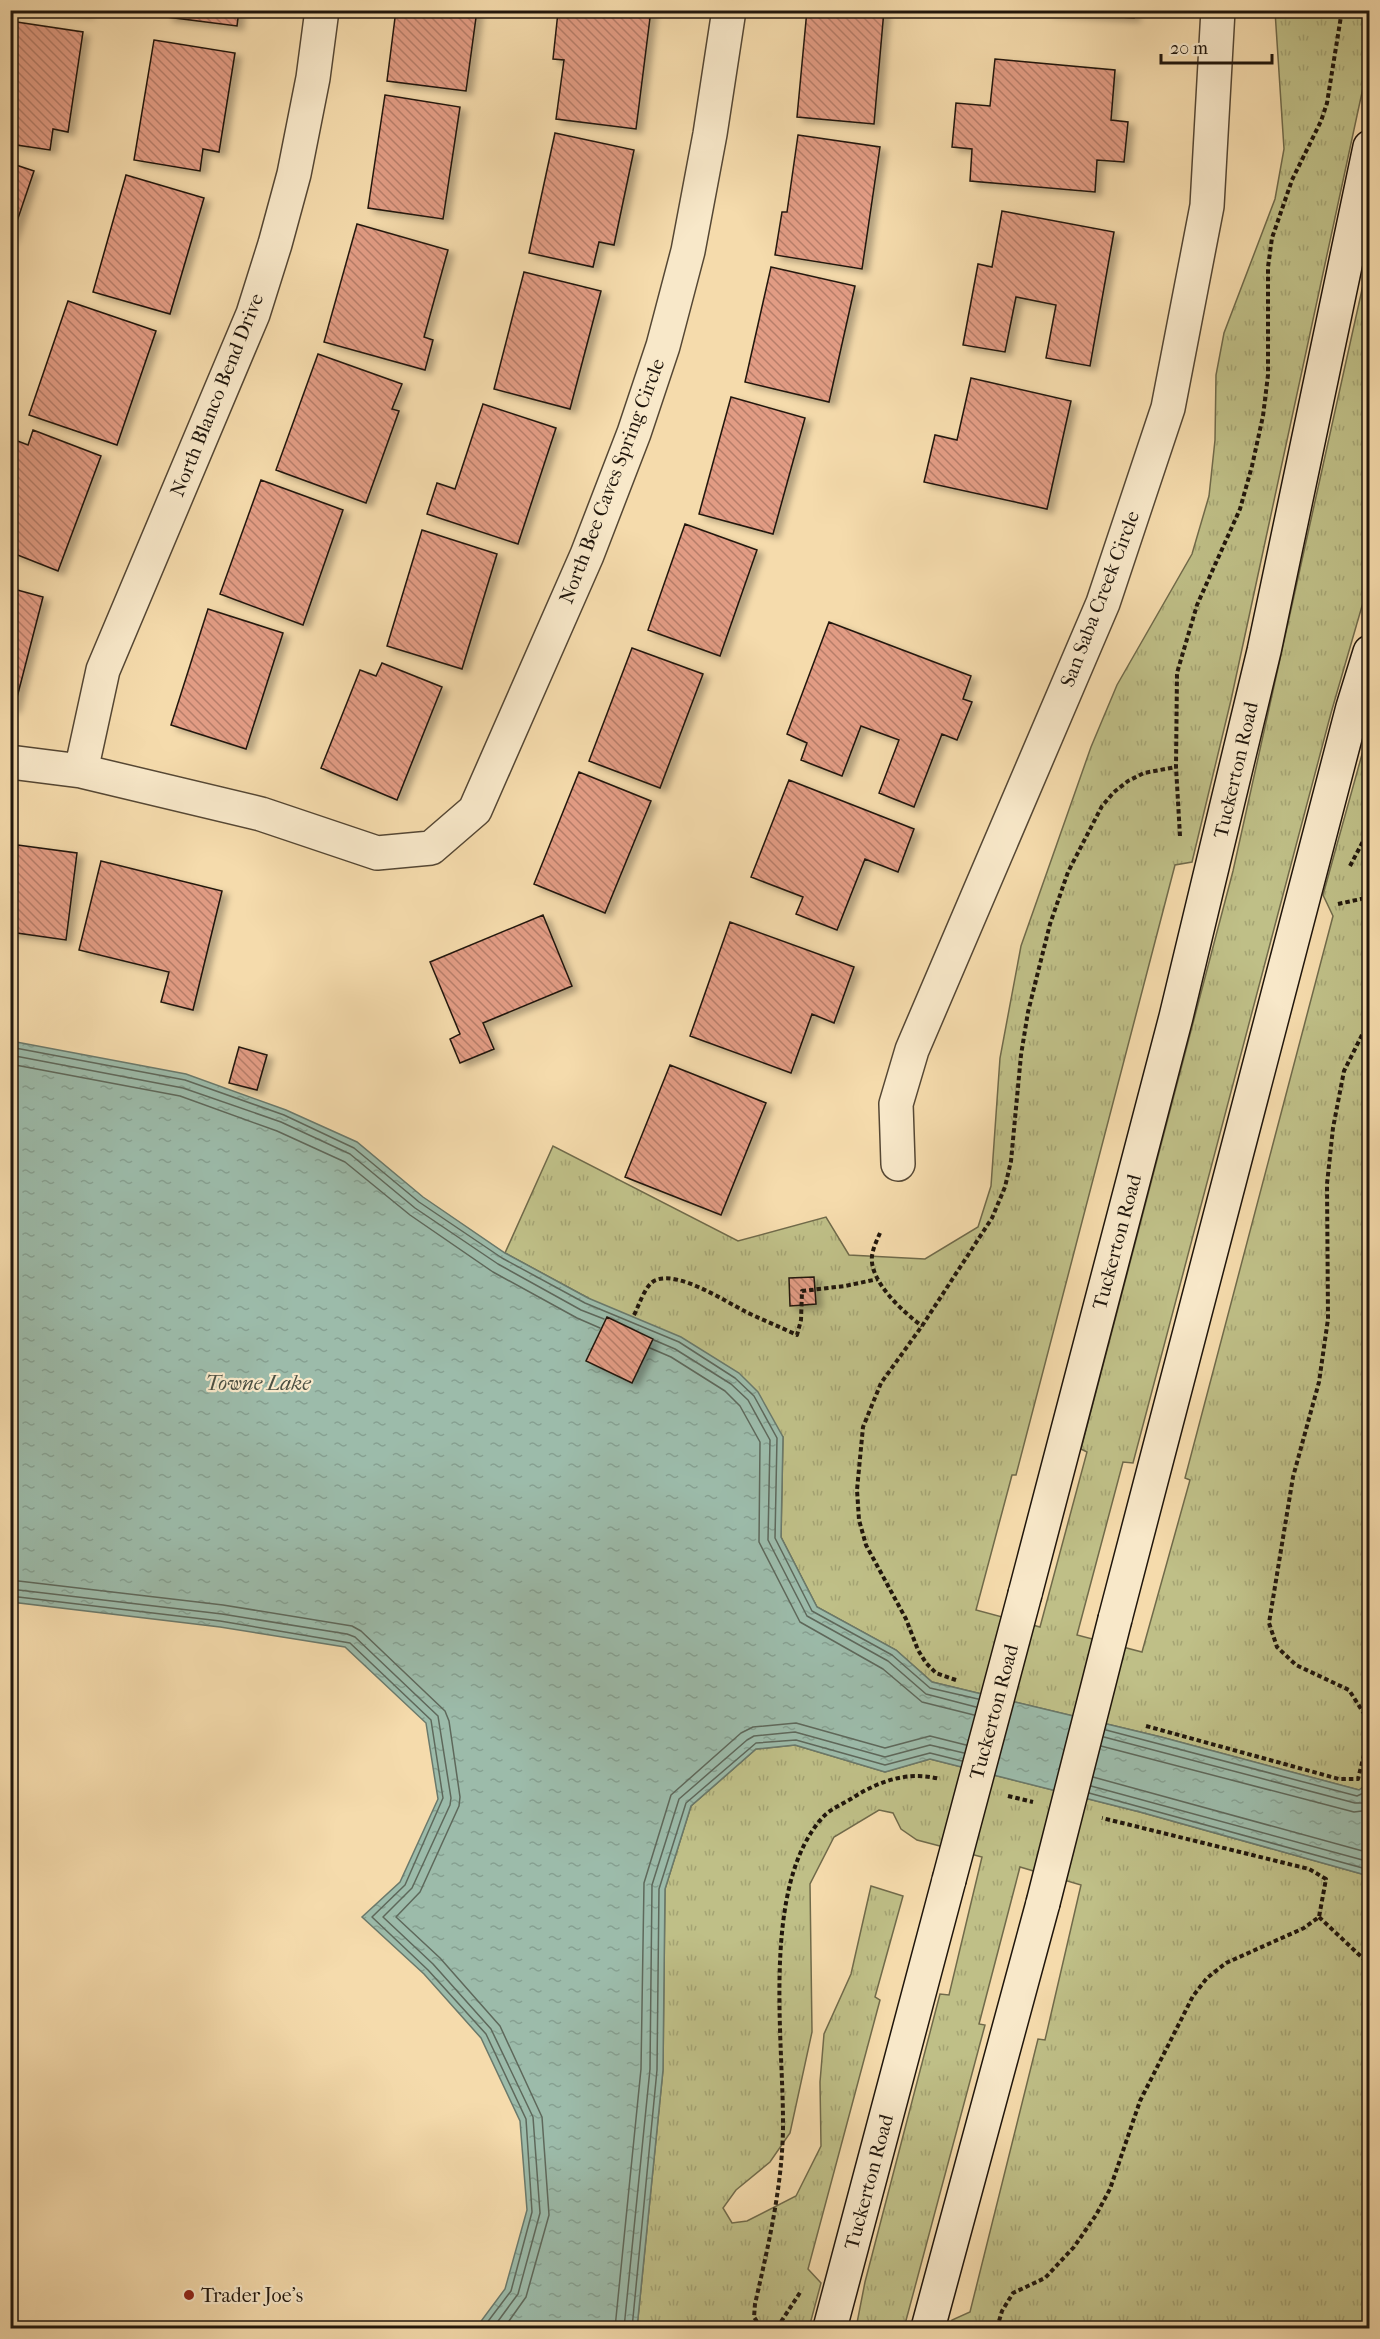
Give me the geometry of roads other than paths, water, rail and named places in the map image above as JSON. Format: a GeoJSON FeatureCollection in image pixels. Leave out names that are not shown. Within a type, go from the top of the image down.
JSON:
{"type":"FeatureCollection","features":[{"type":"Feature","properties":{"kind":"main road","name":"North Blanco Bend Drive"},"geometry":{"type":"LineString","coordinates":[[81,771],[103,670],[253,314],[294,174],[313,78],[322,10]]}},
{"type":"Feature","properties":{"kind":"main road","name":"North Bee Caves Spring Circle"},"geometry":{"type":"LineString","coordinates":[[81,771],[261,814],[377,853],[431,848],[475,810],[587,555],[634,433],[663,346],[688,250],[710,134],[729,10]]}},
{"type":"Feature","properties":{"kind":"main road","name":"San Saba Creek Circle"},"geometry":{"type":"LineString","coordinates":[[898,1164],[896,1104],[912,1050],[1103,603],[1168,408],[1207,206],[1218,10]]}},
{"type":"Feature","properties":{"kind":"main road","name":"Tuckerton Road"},"geometry":{"type":"LineString","coordinates":[[830,2328],[1176,1017],[1259,674],[1370,147]]}},
{"type":"Feature","properties":{"kind":"main road"},"geometry":{"type":"LineString","coordinates":[[928,2328],[1043,1903],[1353,707],[1370,652]]}},
{"type":"Feature","properties":{"kind":"main road"},"geometry":{"type":"LineString","coordinates":[[10,762],[81,771]]}},
{"type":"Feature","properties":{"kind":"water","name":"Towne Lake"},"geometry":{"type":"Polygon","coordinates":[[[11,1041],[186,1074],[286,1110],[357,1142],[423,1197],[505,1253],[588,1298],[681,1337],[739,1373],[758,1392],[783,1437],[781,1537],[817,1607],[896,1650],[932,1682],[1161,1737],[1359,1790],[1369,1783],[1369,1876],[1140,1812],[930,1759],[885,1772],[795,1745],[756,1749],[691,1806],[665,1889],[663,2070],[637,2328],[476,2328],[505,2289],[527,2210],[520,2121],[481,2038],[424,1974],[362,1917],[400,1882],[438,1799],[426,1723],[345,1647],[220,1627],[11,1602],[11,1041]]]}},
{"type":"Feature","properties":{"kind":"place","name":"Trader Joe's"},"geometry":{"type":"Point","coordinates":[189,2295]}}]}
